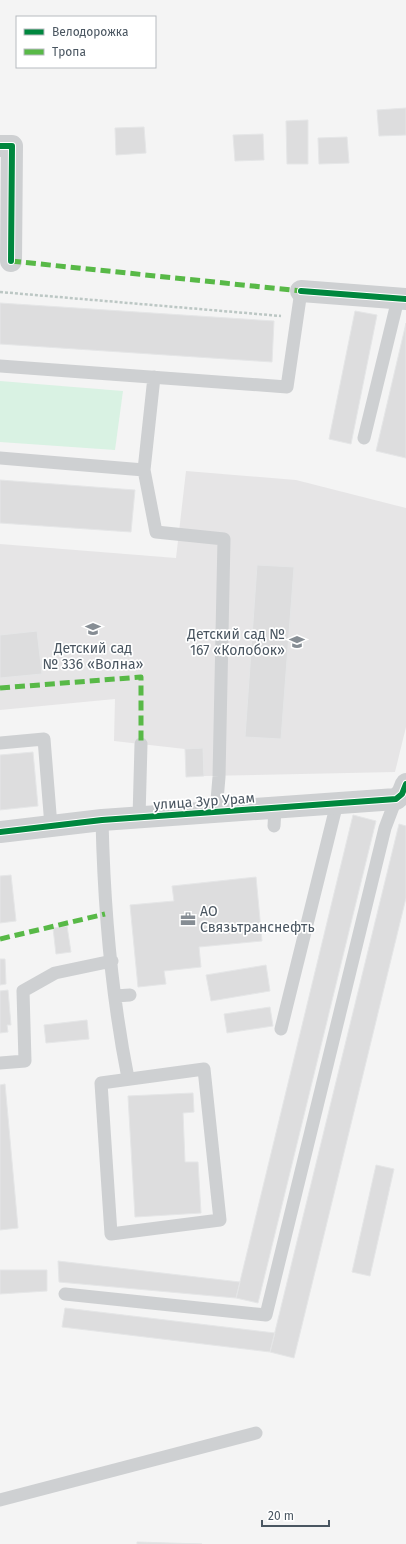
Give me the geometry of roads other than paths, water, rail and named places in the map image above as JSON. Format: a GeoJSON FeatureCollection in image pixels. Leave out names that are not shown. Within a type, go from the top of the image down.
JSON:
{"type":"FeatureCollection","features":[{"type":"Feature","properties":{"kind":"street"},"geometry":{"type":"LineString","coordinates":[[0,146],[12,146],[5,261]]}},
{"type":"Feature","properties":{"kind":"street"},"geometry":{"type":"LineString","coordinates":[[301,291],[402,299]]}},
{"type":"Feature","properties":{"kind":"street","name":"улица Зур Урам"},"geometry":{"type":"LineString","coordinates":[[0,832],[102,820],[216,812],[275,817],[337,803],[403,792]]}},
{"type":"Feature","properties":{"kind":"lane"},"geometry":{"type":"LineString","coordinates":[[0,366],[287,387],[301,291]]}},
{"type":"Feature","properties":{"kind":"lane"},"geometry":{"type":"LineString","coordinates":[[364,438],[402,299]]}},
{"type":"Feature","properties":{"kind":"lane"},"geometry":{"type":"LineString","coordinates":[[154,377],[144,470],[156,532],[224,539],[220,777],[216,812]]}},
{"type":"Feature","properties":{"kind":"lane"},"geometry":{"type":"LineString","coordinates":[[0,458],[144,470]]}},
{"type":"Feature","properties":{"kind":"lane"},"geometry":{"type":"LineString","coordinates":[[0,743],[44,739],[52,826]]}},
{"type":"Feature","properties":{"kind":"lane"},"geometry":{"type":"LineString","coordinates":[[139,818],[141,744]]}},
{"type":"Feature","properties":{"kind":"lane"},"geometry":{"type":"LineString","coordinates":[[65,1294],[266,1315],[385,828],[403,792]]}},
{"type":"Feature","properties":{"kind":"lane"},"geometry":{"type":"LineString","coordinates":[[281,1029],[337,803]]}},
{"type":"Feature","properties":{"kind":"lane"},"geometry":{"type":"LineString","coordinates":[[102,820],[109,866],[105,914],[112,961],[118,1028],[128,1078]]}},
{"type":"Feature","properties":{"kind":"lane"},"geometry":{"type":"LineString","coordinates":[[0,1063],[24,1061],[23,991],[54,972],[112,961]]}},
{"type":"Feature","properties":{"kind":"lane"},"geometry":{"type":"LineString","coordinates":[[115,996],[130,994]]}},
{"type":"Feature","properties":{"kind":"lane"},"geometry":{"type":"LineString","coordinates":[[204,1069],[220,1220],[111,1234],[101,1083],[128,1078],[204,1069]]}},
{"type":"Feature","properties":{"kind":"lane"},"geometry":{"type":"LineString","coordinates":[[0,1500],[256,1433]]}},
{"type":"Feature","properties":{"kind":"place","name":"Детский сад № 336 «Волна»"},"geometry":{"type":"Point","coordinates":[93,629]}},
{"type":"Feature","properties":{"kind":"place","name":"Детский сад № 167 «Колобок»"},"geometry":{"type":"Point","coordinates":[297,642]}},
{"type":"Feature","properties":{"kind":"place","name":"АО Связьтранснефть"},"geometry":{"type":"Point","coordinates":[188,919]}}]}
